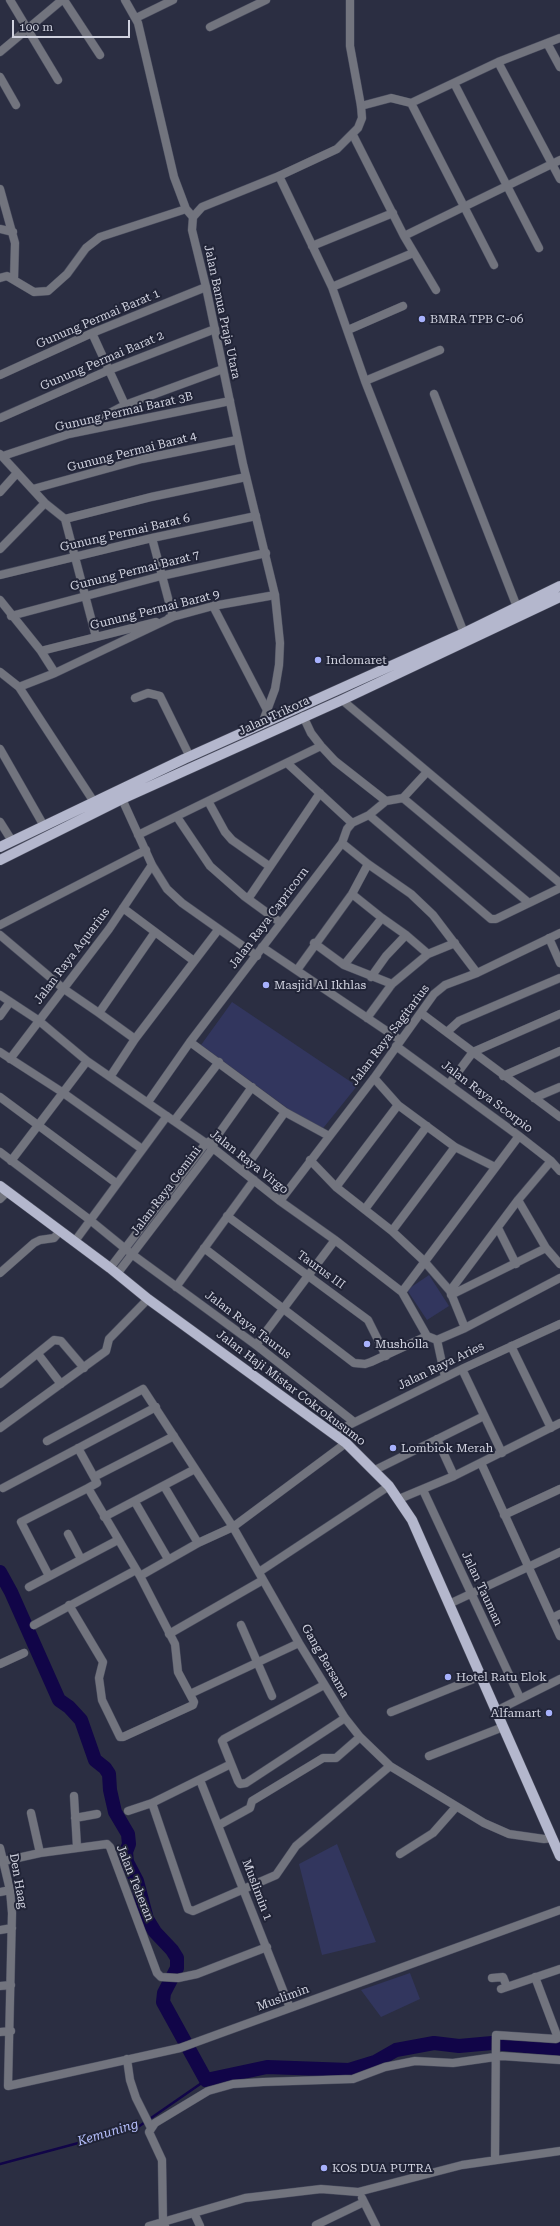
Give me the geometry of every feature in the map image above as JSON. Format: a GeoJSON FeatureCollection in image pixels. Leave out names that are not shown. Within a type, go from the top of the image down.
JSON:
{"type":"FeatureCollection","features":[{"type":"Feature","properties":{"kind":"main road","name":"Jalan Trikora"},"geometry":{"type":"LineString","coordinates":[[0,860],[122,799],[303,716],[464,633],[560,586]]}},
{"type":"Feature","properties":{"kind":"main road","name":"Jalan Trikora"},"geometry":{"type":"LineString","coordinates":[[0,847],[262,724],[346,694],[560,597]]}},
{"type":"Feature","properties":{"kind":"main road"},"geometry":{"type":"LineString","coordinates":[[187,758],[188,770]]}},
{"type":"Feature","properties":{"kind":"main road","name":"Jalan Haji Mistar Cokrokusumo"},"geometry":{"type":"LineString","coordinates":[[2,1192],[75,1241],[148,1299],[333,1433],[375,1470],[389,1486],[412,1520],[560,1856]]}},
{"type":"Feature","properties":{"kind":"street"},"geometry":{"type":"LineString","coordinates":[[10,0],[58,80]]}},
{"type":"Feature","properties":{"kind":"street"},"geometry":{"type":"LineString","coordinates":[[0,52],[63,0],[100,55]]}},
{"type":"Feature","properties":{"kind":"street"},"geometry":{"type":"LineString","coordinates":[[125,0],[136,18],[149,61],[174,177],[186,209],[193,217],[202,206],[279,176],[337,149],[353,136],[362,118],[350,46],[350,0]]}},
{"type":"Feature","properties":{"kind":"street"},"geometry":{"type":"LineString","coordinates":[[136,18],[173,0]]}},
{"type":"Feature","properties":{"kind":"street"},"geometry":{"type":"LineString","coordinates":[[210,27],[266,0]]}},
{"type":"Feature","properties":{"kind":"street"},"geometry":{"type":"LineString","coordinates":[[361,106],[391,98],[411,103],[498,62],[560,38]]}},
{"type":"Feature","properties":{"kind":"street"},"geometry":{"type":"LineString","coordinates":[[547,43],[560,67]]}},
{"type":"Feature","properties":{"kind":"street"},"geometry":{"type":"LineString","coordinates":[[498,62],[556,162],[560,179]]}},
{"type":"Feature","properties":{"kind":"street"},"geometry":{"type":"LineString","coordinates":[[0,77],[16,105]]}},
{"type":"Feature","properties":{"kind":"street"},"geometry":{"type":"LineString","coordinates":[[454,83],[539,248]]}},
{"type":"Feature","properties":{"kind":"street"},"geometry":{"type":"LineString","coordinates":[[411,103],[494,265]]}},
{"type":"Feature","properties":{"kind":"street"},"geometry":{"type":"LineString","coordinates":[[353,136],[413,253],[436,290]]}},
{"type":"Feature","properties":{"kind":"street"},"geometry":{"type":"LineString","coordinates":[[404,236],[556,162]]}},
{"type":"Feature","properties":{"kind":"street"},"geometry":{"type":"LineString","coordinates":[[279,176],[332,287],[365,381],[464,633]]}},
{"type":"Feature","properties":{"kind":"street"},"geometry":{"type":"LineString","coordinates":[[0,189],[15,243],[14,280]]}},
{"type":"Feature","properties":{"kind":"street"},"geometry":{"type":"LineString","coordinates":[[0,278],[7,276],[34,292],[48,291],[67,274],[86,248],[100,237],[186,209]]}},
{"type":"Feature","properties":{"kind":"street"},"geometry":{"type":"LineString","coordinates":[[312,246],[392,213]]}},
{"type":"Feature","properties":{"kind":"street","name":"Jalan Banua Praja Utara"},"geometry":{"type":"LineString","coordinates":[[193,217],[192,230],[206,286],[246,477],[266,553],[275,595],[280,643],[279,665],[268,712],[262,724]]}},
{"type":"Feature","properties":{"kind":"street"},"geometry":{"type":"LineString","coordinates":[[0,229],[13,232]]}},
{"type":"Feature","properties":{"kind":"street"},"geometry":{"type":"LineString","coordinates":[[332,287],[413,253]]}},
{"type":"Feature","properties":{"kind":"street","name":"Gunung Permai Barat 1"},"geometry":{"type":"LineString","coordinates":[[0,375],[92,333],[206,286]]}},
{"type":"Feature","properties":{"kind":"street"},"geometry":{"type":"LineString","coordinates":[[348,330],[403,306]]}},
{"type":"Feature","properties":{"kind":"street","name":"Gunung Permai Barat 2"},"geometry":{"type":"LineString","coordinates":[[0,418],[109,370],[215,329]]}},
{"type":"Feature","properties":{"kind":"street"},"geometry":{"type":"LineString","coordinates":[[92,333],[125,405]]}},
{"type":"Feature","properties":{"kind":"street"},"geometry":{"type":"LineString","coordinates":[[365,381],[440,350]]}},
{"type":"Feature","properties":{"kind":"street"},"geometry":{"type":"LineString","coordinates":[[69,434],[125,405],[223,369]]}},
{"type":"Feature","properties":{"kind":"street"},"geometry":{"type":"LineString","coordinates":[[434,394],[517,607]]}},
{"type":"Feature","properties":{"kind":"street","name":"Gunung Permai Barat 3B"},"geometry":{"type":"LineString","coordinates":[[1,455],[69,434],[230,401]]}},
{"type":"Feature","properties":{"kind":"street","name":"Gunung Permai Barat 4"},"geometry":{"type":"LineString","coordinates":[[33,489],[142,459],[238,440]]}},
{"type":"Feature","properties":{"kind":"street"},"geometry":{"type":"LineString","coordinates":[[1,455],[45,503],[64,519],[76,557],[96,636]]}},
{"type":"Feature","properties":{"kind":"street"},"geometry":{"type":"LineString","coordinates":[[0,492],[17,473]]}},
{"type":"Feature","properties":{"kind":"street"},"geometry":{"type":"LineString","coordinates":[[64,519],[151,497],[246,477]]}},
{"type":"Feature","properties":{"kind":"street"},"geometry":{"type":"LineString","coordinates":[[0,549],[45,503]]}},
{"type":"Feature","properties":{"kind":"street","name":"Gunung Permai Barat 6"},"geometry":{"type":"LineString","coordinates":[[0,575],[152,538],[256,516]]}},
{"type":"Feature","properties":{"kind":"street"},"geometry":{"type":"LineString","coordinates":[[19,687],[55,673],[173,617],[152,538]]}},
{"type":"Feature","properties":{"kind":"street","name":"Gunung Permai Barat 7"},"geometry":{"type":"LineString","coordinates":[[11,616],[161,576],[266,553]]}},
{"type":"Feature","properties":{"kind":"street","name":"Gunung Permai Barat 9"},"geometry":{"type":"LineString","coordinates":[[41,651],[214,606],[275,595]]}},
{"type":"Feature","properties":{"kind":"street"},"geometry":{"type":"LineString","coordinates":[[0,600],[11,616],[41,651],[55,673]]}},
{"type":"Feature","properties":{"kind":"street"},"geometry":{"type":"LineString","coordinates":[[214,606],[268,712]]}},
{"type":"Feature","properties":{"kind":"street"},"geometry":{"type":"LineString","coordinates":[[0,672],[19,687],[94,802]]}},
{"type":"Feature","properties":{"kind":"street"},"geometry":{"type":"LineString","coordinates":[[135,698],[148,693],[160,696],[187,758]]}},
{"type":"Feature","properties":{"kind":"street"},"geometry":{"type":"LineString","coordinates":[[346,694],[427,772],[560,883]]}},
{"type":"Feature","properties":{"kind":"street"},"geometry":{"type":"LineString","coordinates":[[303,716],[321,746],[335,761],[386,801]]}},
{"type":"Feature","properties":{"kind":"street"},"geometry":{"type":"LineString","coordinates":[[138,835],[321,746]]}},
{"type":"Feature","properties":{"kind":"street"},"geometry":{"type":"LineString","coordinates":[[0,749],[44,826]]}},
{"type":"Feature","properties":{"kind":"street"},"geometry":{"type":"LineString","coordinates":[[287,763],[352,822],[369,815],[386,801],[403,798],[427,772]]}},
{"type":"Feature","properties":{"kind":"street"},"geometry":{"type":"LineString","coordinates":[[248,899],[320,793]]}},
{"type":"Feature","properties":{"kind":"street"},"geometry":{"type":"LineString","coordinates":[[403,798],[529,903]]}},
{"type":"Feature","properties":{"kind":"street"},"geometry":{"type":"LineString","coordinates":[[122,799],[152,865],[166,889],[218,930],[257,956]]}},
{"type":"Feature","properties":{"kind":"street"},"geometry":{"type":"LineString","coordinates":[[208,801],[225,832],[232,840],[269,866]]}},
{"type":"Feature","properties":{"kind":"street"},"geometry":{"type":"LineString","coordinates":[[369,815],[491,919],[496,919],[560,888]]}},
{"type":"Feature","properties":{"kind":"street"},"geometry":{"type":"LineString","coordinates":[[177,817],[210,866],[248,899],[281,923]]}},
{"type":"Feature","properties":{"kind":"street"},"geometry":{"type":"LineString","coordinates":[[0,822],[12,841]]}},
{"type":"Feature","properties":{"kind":"street","name":"Jalan Raya Capricorn"},"geometry":{"type":"LineString","coordinates":[[148,1102],[190,1042],[342,843],[347,828],[352,822]]}},
{"type":"Feature","properties":{"kind":"street"},"geometry":{"type":"LineString","coordinates":[[342,843],[368,864],[411,894],[434,915],[477,973]]}},
{"type":"Feature","properties":{"kind":"street"},"geometry":{"type":"LineString","coordinates":[[0,925],[146,850]]}},
{"type":"Feature","properties":{"kind":"street"},"geometry":{"type":"LineString","coordinates":[[297,970],[314,943],[352,894],[368,864]]}},
{"type":"Feature","properties":{"kind":"street","name":"Jalan Raya Aquarius"},"geometry":{"type":"LineString","coordinates":[[10,1059],[123,908],[152,865]]}},
{"type":"Feature","properties":{"kind":"street"},"geometry":{"type":"LineString","coordinates":[[352,894],[406,935],[428,954]]}},
{"type":"Feature","properties":{"kind":"street"},"geometry":{"type":"LineString","coordinates":[[123,908],[194,961]]}},
{"type":"Feature","properties":{"kind":"street"},"geometry":{"type":"LineString","coordinates":[[344,965],[382,918]]}},
{"type":"Feature","properties":{"kind":"street"},"geometry":{"type":"LineString","coordinates":[[110,1077],[135,1039],[218,930]]}},
{"type":"Feature","properties":{"kind":"street"},"geometry":{"type":"LineString","coordinates":[[99,1013],[156,932]]}},
{"type":"Feature","properties":{"kind":"street","name":"Jalan Raya Sagitarius"},"geometry":{"type":"LineString","coordinates":[[280,1201],[374,1078],[421,1012],[440,989],[560,933]]}},
{"type":"Feature","properties":{"kind":"street"},"geometry":{"type":"LineString","coordinates":[[0,935],[64,988],[135,1039]]}},
{"type":"Feature","properties":{"kind":"street"},"geometry":{"type":"LineString","coordinates":[[371,977],[386,956],[406,935]]}},
{"type":"Feature","properties":{"kind":"street"},"geometry":{"type":"LineString","coordinates":[[549,938],[560,963]]}},
{"type":"Feature","properties":{"kind":"street"},"geometry":{"type":"LineString","coordinates":[[314,943],[344,965],[371,977],[392,984]]}},
{"type":"Feature","properties":{"kind":"street"},"geometry":{"type":"LineString","coordinates":[[367,1018],[392,984],[428,954],[455,943]]}},
{"type":"Feature","properties":{"kind":"street","name":"Jalan Raya Scorpio"},"geometry":{"type":"LineString","coordinates":[[262,947],[367,1018],[449,1084],[551,1161],[560,1171]]}},
{"type":"Feature","properties":{"kind":"street"},"geometry":{"type":"LineString","coordinates":[[447,1032],[459,1021],[560,978]]}},
{"type":"Feature","properties":{"kind":"street","name":"Jalan Raya Virgo"},"geometry":{"type":"LineString","coordinates":[[0,995],[38,1020],[110,1077],[210,1146],[280,1201],[335,1240],[402,1292],[427,1336]]}},
{"type":"Feature","properties":{"kind":"street"},"geometry":{"type":"LineString","coordinates":[[0,1016],[10,1002]]}},
{"type":"Feature","properties":{"kind":"street"},"geometry":{"type":"LineString","coordinates":[[421,1012],[503,1076],[560,1117]]}},
{"type":"Feature","properties":{"kind":"street"},"geometry":{"type":"LineString","coordinates":[[449,1084],[472,1052],[560,1014]]}},
{"type":"Feature","properties":{"kind":"street"},"geometry":{"type":"LineString","coordinates":[[190,1042],[285,1112],[329,1136]]}},
{"type":"Feature","properties":{"kind":"street"},"geometry":{"type":"LineString","coordinates":[[503,1076],[560,1051]]}},
{"type":"Feature","properties":{"kind":"street"},"geometry":{"type":"LineString","coordinates":[[0,1052],[62,1092],[142,1150]]}},
{"type":"Feature","properties":{"kind":"street"},"geometry":{"type":"LineString","coordinates":[[11,1161],[87,1060]]}},
{"type":"Feature","properties":{"kind":"street"},"geometry":{"type":"LineString","coordinates":[[174,1121],[219,1062]]}},
{"type":"Feature","properties":{"kind":"street"},"geometry":{"type":"LineString","coordinates":[[374,1078],[398,1105],[455,1147],[495,1168]]}},
{"type":"Feature","properties":{"kind":"street"},"geometry":{"type":"LineString","coordinates":[[534,1098],[560,1086]]}},
{"type":"Feature","properties":{"kind":"street","name":"Jalan Raya Gemini"},"geometry":{"type":"LineString","coordinates":[[114,1271],[133,1255],[252,1087]]}},
{"type":"Feature","properties":{"kind":"street"},"geometry":{"type":"LineString","coordinates":[[0,1097],[116,1183]]}},
{"type":"Feature","properties":{"kind":"street"},"geometry":{"type":"LineString","coordinates":[[336,1187],[398,1105]]}},
{"type":"Feature","properties":{"kind":"street"},"geometry":{"type":"LineString","coordinates":[[243,1171],[285,1112]]}},
{"type":"Feature","properties":{"kind":"street"},"geometry":{"type":"LineString","coordinates":[[75,1241],[116,1183],[167,1116]]}},
{"type":"Feature","properties":{"kind":"street"},"geometry":{"type":"LineString","coordinates":[[365,1209],[427,1126]]}},
{"type":"Feature","properties":{"kind":"street"},"geometry":{"type":"LineString","coordinates":[[402,1292],[519,1136]]}},
{"type":"Feature","properties":{"kind":"street","name":"Jalan Raya Gemini"},"geometry":{"type":"LineString","coordinates":[[114,1271],[126,1249],[210,1146]]}},
{"type":"Feature","properties":{"kind":"street"},"geometry":{"type":"LineString","coordinates":[[392,1231],[455,1147]]}},
{"type":"Feature","properties":{"kind":"street","name":"Jalan Raya Taurus"},"geometry":{"type":"LineString","coordinates":[[0,1152],[90,1220],[133,1255],[256,1345],[354,1422]]}},
{"type":"Feature","properties":{"kind":"street"},"geometry":{"type":"LineString","coordinates":[[310,1160],[336,1187],[392,1231],[424,1261],[451,1293],[465,1328]]}},
{"type":"Feature","properties":{"kind":"street"},"geometry":{"type":"LineString","coordinates":[[451,1293],[518,1200],[551,1161]]}},
{"type":"Feature","properties":{"kind":"street"},"geometry":{"type":"LineString","coordinates":[[176,1286],[254,1180]]}},
{"type":"Feature","properties":{"kind":"street"},"geometry":{"type":"LineString","coordinates":[[518,1200],[546,1248],[560,1264]]}},
{"type":"Feature","properties":{"kind":"street","name":"Taurus III"},"geometry":{"type":"LineString","coordinates":[[227,1216],[368,1320],[386,1356]]}},
{"type":"Feature","properties":{"kind":"street"},"geometry":{"type":"LineString","coordinates":[[498,1228],[516,1264]]}},
{"type":"Feature","properties":{"kind":"street"},"geometry":{"type":"LineString","coordinates":[[0,1273],[34,1243],[40,1240],[54,1238],[60,1232]]}},
{"type":"Feature","properties":{"kind":"street"},"geometry":{"type":"LineString","coordinates":[[256,1345],[335,1240]]}},
{"type":"Feature","properties":{"kind":"street"},"geometry":{"type":"LineString","coordinates":[[204,1248],[354,1363],[365,1364],[386,1356],[427,1336],[437,1340],[465,1328],[560,1278]]}},
{"type":"Feature","properties":{"kind":"street"},"geometry":{"type":"LineString","coordinates":[[451,1293],[516,1264],[546,1248]]}},
{"type":"Feature","properties":{"kind":"street"},"geometry":{"type":"LineString","coordinates":[[0,1428],[106,1351],[109,1338],[148,1299]]}},
{"type":"Feature","properties":{"kind":"street","name":"Jalan Raya Aries"},"geometry":{"type":"LineString","coordinates":[[333,1433],[445,1377],[560,1324]]}},
{"type":"Feature","properties":{"kind":"street"},"geometry":{"type":"LineString","coordinates":[[0,1384],[54,1340],[61,1341],[84,1368]]}},
{"type":"Feature","properties":{"kind":"street"},"geometry":{"type":"LineString","coordinates":[[437,1340],[445,1377]]}},
{"type":"Feature","properties":{"kind":"street"},"geometry":{"type":"LineString","coordinates":[[511,1346],[551,1428]]}},
{"type":"Feature","properties":{"kind":"street"},"geometry":{"type":"LineString","coordinates":[[38,1354],[61,1384]]}},
{"type":"Feature","properties":{"kind":"street"},"geometry":{"type":"LineString","coordinates":[[462,1369],[502,1452]]}},
{"type":"Feature","properties":{"kind":"street","name":"Gang Bersama"},"geometry":{"type":"LineString","coordinates":[[47,1441],[140,1389],[146,1391],[233,1527],[324,1685],[345,1718],[360,1737],[390,1766],[484,1823],[509,1834],[544,1839],[552,1838]]}},
{"type":"Feature","properties":{"kind":"street"},"geometry":{"type":"LineString","coordinates":[[3,1488],[156,1407]]}},
{"type":"Feature","properties":{"kind":"street"},"geometry":{"type":"LineString","coordinates":[[375,1470],[484,1416]]}},
{"type":"Feature","properties":{"kind":"street"},"geometry":{"type":"LineString","coordinates":[[399,1499],[454,1476],[560,1423]]}},
{"type":"Feature","properties":{"kind":"street"},"geometry":{"type":"LineString","coordinates":[[94,1477],[174,1436]]}},
{"type":"Feature","properties":{"kind":"street"},"geometry":{"type":"LineString","coordinates":[[437,1439],[454,1476]]}},
{"type":"Feature","properties":{"kind":"street"},"geometry":{"type":"LineString","coordinates":[[34,1624],[69,1605],[233,1527],[346,1443]]}},
{"type":"Feature","properties":{"kind":"street"},"geometry":{"type":"LineString","coordinates":[[48,1576],[21,1522],[97,1483],[78,1448]]}},
{"type":"Feature","properties":{"kind":"street"},"geometry":{"type":"LineString","coordinates":[[481,1463],[560,1636]]}},
{"type":"Feature","properties":{"kind":"street"},"geometry":{"type":"LineString","coordinates":[[104,1517],[195,1469]]}},
{"type":"Feature","properties":{"kind":"street"},"geometry":{"type":"LineString","coordinates":[[164,1486],[198,1543]]}},
{"type":"Feature","properties":{"kind":"street"},"geometry":{"type":"LineString","coordinates":[[259,1572],[389,1486]]}},
{"type":"Feature","properties":{"kind":"street"},"geometry":{"type":"LineString","coordinates":[[69,1605],[103,1662],[99,1678],[102,1700],[120,1737],[123,1737],[194,1704],[178,1672],[176,1649],[169,1634],[138,1573],[88,1488]]}},
{"type":"Feature","properties":{"kind":"street"},"geometry":{"type":"LineString","coordinates":[[504,1515],[560,1489]]}},
{"type":"Feature","properties":{"kind":"street","name":"Jalan Tauman"},"geometry":{"type":"LineString","coordinates":[[423,1490],[520,1698]]}},
{"type":"Feature","properties":{"kind":"street"},"geometry":{"type":"LineString","coordinates":[[135,1502],[168,1559]]}},
{"type":"Feature","properties":{"kind":"street"},"geometry":{"type":"LineString","coordinates":[[68,1534],[81,1559]]}},
{"type":"Feature","properties":{"kind":"street"},"geometry":{"type":"LineString","coordinates":[[29,1587],[118,1540]]}},
{"type":"Feature","properties":{"kind":"street"},"geometry":{"type":"LineString","coordinates":[[449,1604],[560,1552]]}},
{"type":"Feature","properties":{"kind":"street"},"geometry":{"type":"LineString","coordinates":[[169,1634],[263,1580]]}},
{"type":"Feature","properties":{"kind":"street"},"geometry":{"type":"LineString","coordinates":[[552,1618],[560,1614]]}},
{"type":"Feature","properties":{"kind":"street"},"geometry":{"type":"LineString","coordinates":[[241,1625],[272,1696]]}},
{"type":"Feature","properties":{"kind":"street"},"geometry":{"type":"LineString","coordinates":[[190,1694],[258,1664],[299,1643]]}},
{"type":"Feature","properties":{"kind":"street"},"geometry":{"type":"LineString","coordinates":[[0,1664],[24,1653]]}},
{"type":"Feature","properties":{"kind":"street"},"geometry":{"type":"LineString","coordinates":[[391,1712],[481,1676]]}},
{"type":"Feature","properties":{"kind":"street"},"geometry":{"type":"LineString","coordinates":[[496,1711],[560,1679]]}},
{"type":"Feature","properties":{"kind":"street"},"geometry":{"type":"LineString","coordinates":[[324,1685],[224,1739],[222,1742],[238,1781],[240,1784],[246,1783],[345,1718]]}},
{"type":"Feature","properties":{"kind":"street"},"geometry":{"type":"LineString","coordinates":[[429,1756],[503,1727]]}},
{"type":"Feature","properties":{"kind":"street"},"geometry":{"type":"LineString","coordinates":[[219,1825],[250,1808],[252,1801],[323,1758],[332,1759],[338,1756],[360,1737]]}},
{"type":"Feature","properties":{"kind":"street"},"geometry":{"type":"LineString","coordinates":[[128,1811],[152,1803],[231,1764]]}},
{"type":"Feature","properties":{"kind":"street"},"geometry":{"type":"LineString","coordinates":[[152,1803],[189,1911],[193,1912],[276,1875],[296,1846],[390,1766]]}},
{"type":"Feature","properties":{"kind":"street","name":"Muslimin 1"},"geometry":{"type":"LineString","coordinates":[[200,1780],[290,2008]]}},
{"type":"Feature","properties":{"kind":"street"},"geometry":{"type":"LineString","coordinates":[[74,1796],[77,1847]]}},
{"type":"Feature","properties":{"kind":"street"},"geometry":{"type":"LineString","coordinates":[[400,1854],[433,1833],[456,1807]]}},
{"type":"Feature","properties":{"kind":"street"},"geometry":{"type":"LineString","coordinates":[[31,1813],[40,1853]]}},
{"type":"Feature","properties":{"kind":"street"},"geometry":{"type":"LineString","coordinates":[[75,1818],[97,1814]]}},
{"type":"Feature","properties":{"kind":"street","name":"Jalan Teheran"},"geometry":{"type":"LineString","coordinates":[[1,1855],[40,1853],[103,1844],[110,1847],[156,1973],[166,1979],[178,1978],[215,1969],[267,1947]]}},
{"type":"Feature","properties":{"kind":"street","name":"Den Haag"},"geometry":{"type":"LineString","coordinates":[[1,1855],[10,1890],[12,1928],[11,2031],[8,2086]]}},
{"type":"Feature","properties":{"kind":"street"},"geometry":{"type":"LineString","coordinates":[[0,1892],[10,1890]]}},
{"type":"Feature","properties":{"kind":"street","name":"Muslimin"},"geometry":{"type":"LineString","coordinates":[[8,2086],[180,2048],[560,1910]]}},
{"type":"Feature","properties":{"kind":"street"},"geometry":{"type":"LineString","coordinates":[[0,1930],[12,1928]]}},
{"type":"Feature","properties":{"kind":"street"},"geometry":{"type":"LineString","coordinates":[[492,1978],[503,1977],[504,1988],[560,1969]]}},
{"type":"Feature","properties":{"kind":"street"},"geometry":{"type":"LineString","coordinates":[[496,2160],[496,2035],[557,2039],[535,1977]]}},
{"type":"Feature","properties":{"kind":"street"},"geometry":{"type":"LineString","coordinates":[[0,1986],[11,1985]]}},
{"type":"Feature","properties":{"kind":"street"},"geometry":{"type":"LineString","coordinates":[[0,2032],[11,2031]]}},
{"type":"Feature","properties":{"kind":"street"},"geometry":{"type":"LineString","coordinates":[[150,2126],[185,2103],[202,2094],[233,2084],[340,2081],[353,2079],[385,2067],[415,2061],[453,2063],[496,2054],[560,2060]]}},
{"type":"Feature","properties":{"kind":"street"},"geometry":{"type":"LineString","coordinates":[[127,2059],[130,2080],[140,2107],[150,2126],[149,2132],[151,2139],[162,2160],[164,2224]]}},
{"type":"Feature","properties":{"kind":"street"},"geometry":{"type":"LineString","coordinates":[[149,2226],[164,2224],[221,2204],[264,2195],[320,2189],[358,2192],[462,2165],[560,2152]]}},
{"type":"Feature","properties":{"kind":"street"},"geometry":{"type":"LineString","coordinates":[[358,2192],[376,2226]]}},
{"type":"Feature","properties":{"kind":"street"},"geometry":{"type":"LineString","coordinates":[[316,2225],[364,2202]]}},
{"type":"Feature","properties":{"kind":"street"},"geometry":{"type":"LineString","coordinates":[[194,2213],[200,2226]]}},
{"type":"Feature","properties":{"kind":"shaded area"},"geometry":{"type":"Polygon","coordinates":[[[232,1002],[357,1086],[320,1132],[201,1045],[232,1002]]]}},
{"type":"Feature","properties":{"kind":"shaded area"},"geometry":{"type":"Polygon","coordinates":[[[429,1275],[449,1306],[427,1320],[407,1290],[429,1275]]]}},
{"type":"Feature","properties":{"kind":"shaded area"},"geometry":{"type":"Polygon","coordinates":[[[337,1844],[376,1942],[322,1955],[299,1864],[337,1844]]]}},
{"type":"Feature","properties":{"kind":"shaded area"},"geometry":{"type":"Polygon","coordinates":[[[410,1973],[420,1999],[381,2017],[361,1990],[410,1973]]]}},
{"type":"Feature","properties":{"kind":"waterway"},"geometry":{"type":"LineString","coordinates":[[0,1572],[11,1592],[59,1700],[69,1707],[81,1720],[95,1760],[105,1768],[109,1774],[110,1790],[115,1812],[128,1834],[129,1844],[126,1852],[127,1862],[137,1881],[147,1919],[155,1932],[172,1950],[177,1958],[177,1968],[164,1993],[163,2002],[206,2080],[267,2067],[349,2070],[375,2062],[396,2050],[434,2043],[459,2046],[492,2043],[560,2049]]}},
{"type":"Feature","properties":{"kind":"waterway","name":"Kemuning"},"geometry":{"type":"LineString","coordinates":[[0,2164],[138,2127],[206,2080]]}},
{"type":"Feature","properties":{"kind":"place","name":"BMRA TPB C-06"},"geometry":{"type":"Point","coordinates":[422,319]}},
{"type":"Feature","properties":{"kind":"place","name":"Indomaret"},"geometry":{"type":"Point","coordinates":[318,660]}},
{"type":"Feature","properties":{"kind":"place","name":"Masjid Al Ikhlas"},"geometry":{"type":"Point","coordinates":[266,985]}},
{"type":"Feature","properties":{"kind":"place","name":"Musholla"},"geometry":{"type":"Point","coordinates":[367,1344]}},
{"type":"Feature","properties":{"kind":"place","name":"Lombiok Merah"},"geometry":{"type":"Point","coordinates":[393,1448]}},
{"type":"Feature","properties":{"kind":"place","name":"Hotel Ratu Elok"},"geometry":{"type":"Point","coordinates":[448,1677]}},
{"type":"Feature","properties":{"kind":"place","name":"Alfamart"},"geometry":{"type":"Point","coordinates":[549,1713]}},
{"type":"Feature","properties":{"kind":"place","name":"KOS DUA PUTRA"},"geometry":{"type":"Point","coordinates":[324,2168]}}]}
